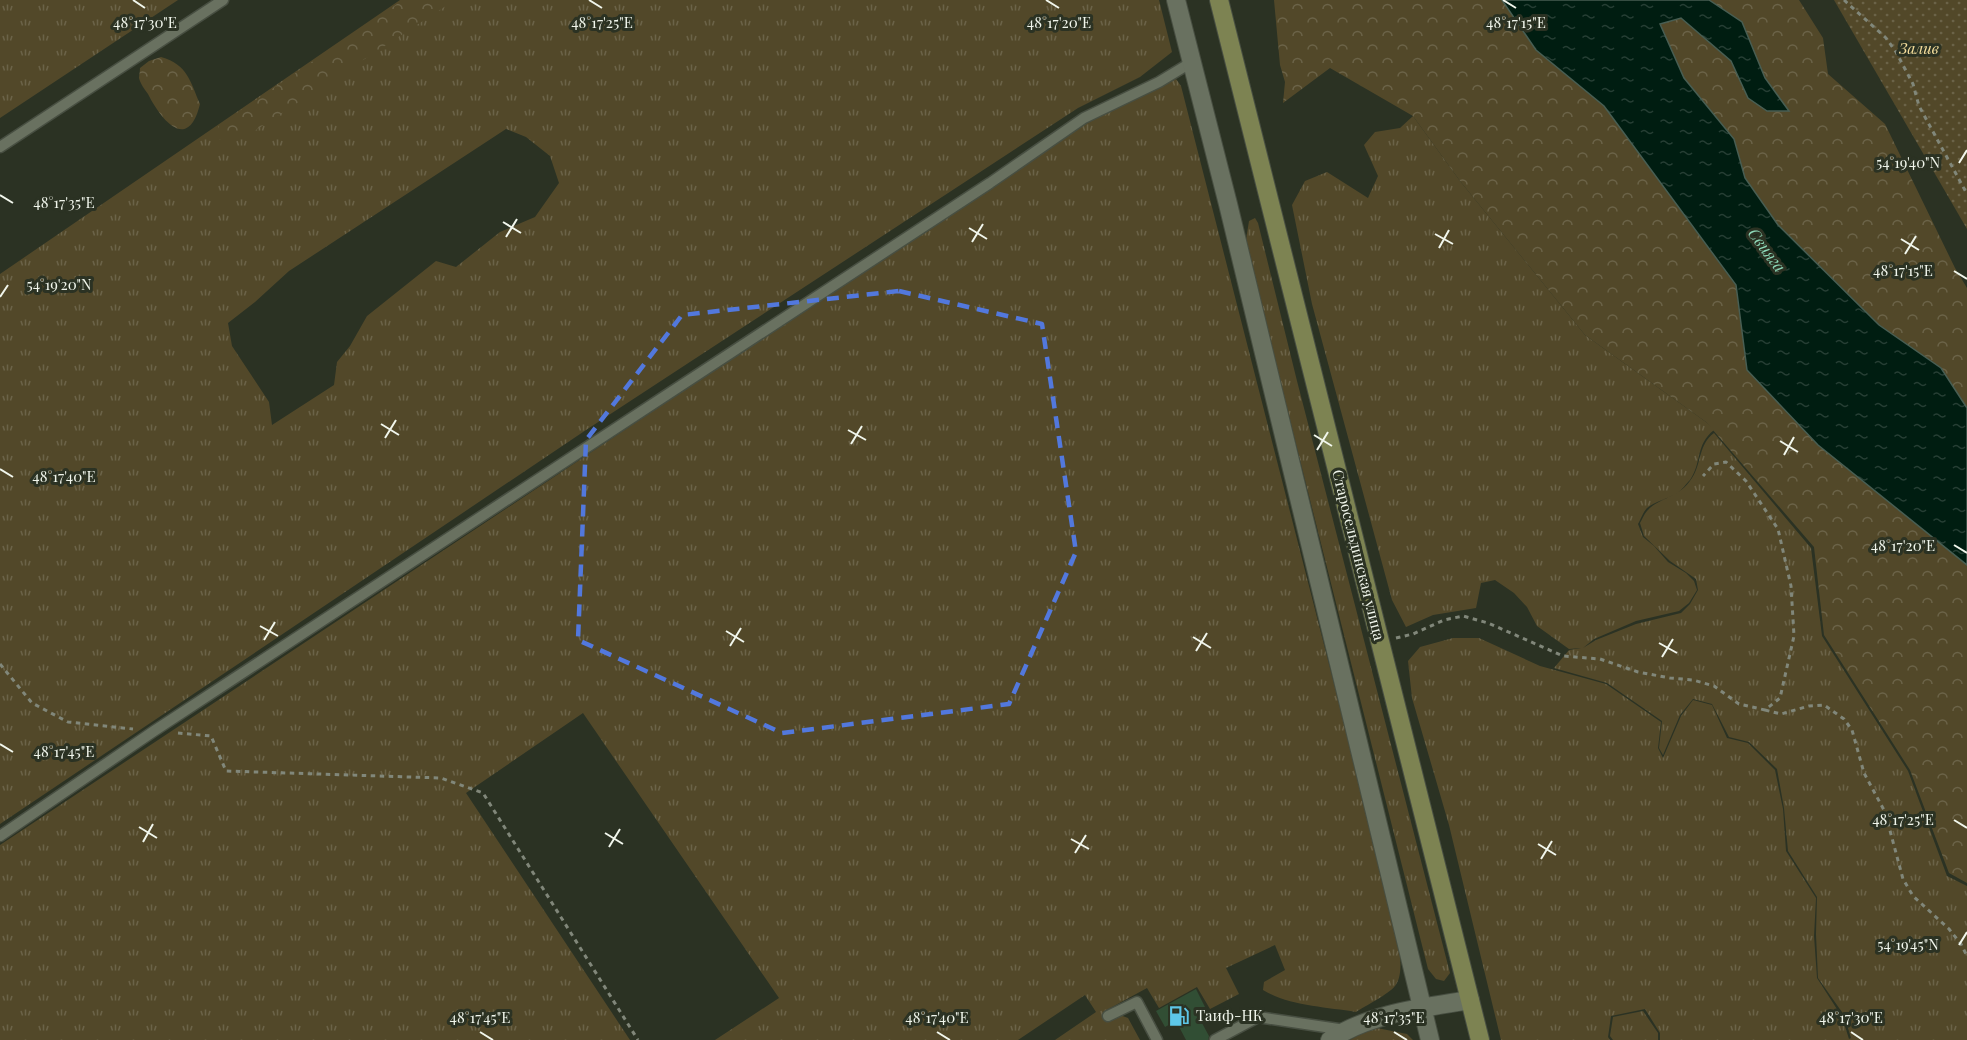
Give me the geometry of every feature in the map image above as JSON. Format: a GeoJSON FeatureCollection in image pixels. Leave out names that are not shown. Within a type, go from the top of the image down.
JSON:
{"type":"FeatureCollection","features":[{"type":"Feature","properties":{"kind":"main road","name":"Старосельдинская улица"},"geometry":{"type":"LineString","coordinates":[[1219,0],[1480,1040]]}},
{"type":"Feature","properties":{"kind":"street"},"geometry":{"type":"LineString","coordinates":[[1176,0],[1228,204],[1431,1040]]}},
{"type":"Feature","properties":{"kind":"street"},"geometry":{"type":"LineString","coordinates":[[1338,1035],[1369,1020],[1470,1000]]}},
{"type":"Feature","properties":{"kind":"lane"},"geometry":{"type":"LineString","coordinates":[[0,147],[223,0]]}},
{"type":"Feature","properties":{"kind":"lane"},"geometry":{"type":"LineString","coordinates":[[0,836],[153,731],[990,183],[1084,118],[1159,82],[1191,62]]}},
{"type":"Feature","properties":{"kind":"lane"},"geometry":{"type":"LineString","coordinates":[[1108,1016],[1137,1002],[1157,1040]]}},
{"type":"Feature","properties":{"kind":"lane"},"geometry":{"type":"LineString","coordinates":[[1215,1040],[1258,1017],[1338,1035]]}},
{"type":"Feature","properties":{"kind":"path"},"geometry":{"type":"LineString","coordinates":[[1844,0],[1886,38],[1896,52],[1912,84],[1919,106],[1967,194]]}},
{"type":"Feature","properties":{"kind":"path"},"geometry":{"type":"LineString","coordinates":[[1703,476],[1714,464],[1726,462],[1746,482],[1778,529],[1791,586],[1794,636],[1780,698],[1765,711]]}},
{"type":"Feature","properties":{"kind":"path"},"geometry":{"type":"LineString","coordinates":[[1380,641],[1413,634],[1444,620],[1463,616],[1488,623],[1563,656],[1600,659],[1659,676],[1693,680],[1714,686],[1739,704],[1765,711],[1781,714],[1809,706],[1824,705],[1844,719],[1852,729],[1864,773],[1885,812],[1903,879],[1913,896],[1949,929],[1967,956]]}},
{"type":"Feature","properties":{"kind":"path"},"geometry":{"type":"LineString","coordinates":[[0,664],[32,703],[68,722],[211,736],[226,771],[441,778],[483,793],[638,1040]]}},
{"type":"Feature","properties":{"kind":"highlighted area"},"geometry":{"type":"Polygon","coordinates":[[[899,291],[1042,324],[1076,552],[1009,704],[782,733],[578,640],[586,440],[682,315],[899,291]]]}},
{"type":"Feature","properties":{"kind":"green space"},"geometry":{"type":"Polygon","coordinates":[[[0,0],[178,0],[0,118],[0,0]]]}},
{"type":"Feature","properties":{"kind":"green space"},"geometry":{"type":"Polygon","coordinates":[[[400,0],[1159,0],[1172,52],[1140,77],[1078,108],[586,430],[0,824],[0,274],[400,0]],[[506,129],[289,271],[228,323],[232,346],[269,402],[272,425],[334,385],[337,362],[350,346],[367,316],[436,261],[456,267],[500,232],[535,217],[559,183],[550,156],[526,137],[506,129]]]}},
{"type":"Feature","properties":{"kind":"green space"},"geometry":{"type":"Polygon","coordinates":[[[403,0],[455,0],[253,132],[233,143],[219,139],[219,125],[403,0]]]}},
{"type":"Feature","properties":{"kind":"green space"},"geometry":{"type":"Polygon","coordinates":[[[1274,0],[1502,0],[1536,50],[1604,106],[1736,286],[1747,370],[1818,445],[1967,565],[1967,883],[1949,873],[1910,770],[1824,635],[1814,547],[1706,422],[1585,335],[1460,181],[1413,116],[1330,68],[1283,103],[1285,82],[1280,65],[1274,0]]]}},
{"type":"Feature","properties":{"kind":"green space"},"geometry":{"type":"Polygon","coordinates":[[[1709,0],[1799,0],[1823,38],[1828,74],[1885,124],[1967,288],[1967,408],[1941,368],[1879,325],[1778,225],[1745,178],[1734,139],[1684,78],[1660,24],[1681,18],[1731,61],[1748,98],[1788,111],[1765,78],[1742,22],[1709,0]]]}},
{"type":"Feature","properties":{"kind":"green space","name":"Залив"},"geometry":{"type":"Polygon","coordinates":[[[1834,0],[1967,0],[1967,229],[1834,0]]]}},
{"type":"Feature","properties":{"kind":"green space"},"geometry":{"type":"Polygon","coordinates":[[[161,57],[183,69],[200,104],[195,119],[189,127],[182,129],[167,122],[139,78],[140,68],[149,61],[161,57]]]}},
{"type":"Feature","properties":{"kind":"green space"},"geometry":{"type":"Polygon","coordinates":[[[1176,79],[1181,86],[1394,921],[1400,952],[1400,966],[1399,977],[1392,989],[1356,1012],[1308,1005],[1273,995],[1263,990],[1264,982],[1285,970],[1275,945],[1226,968],[1239,994],[1210,1009],[1197,987],[1159,1008],[1147,988],[1103,1012],[1108,1022],[1120,1015],[1128,1018],[1140,1040],[1055,1040],[1096,1012],[1085,995],[1018,1040],[715,1040],[779,998],[583,713],[466,793],[630,1040],[0,1040],[0,845],[1085,124],[1176,79]]]}},
{"type":"Feature","properties":{"kind":"green space"},"geometry":{"type":"Polygon","coordinates":[[[1413,116],[1460,181],[1585,335],[1714,430],[1701,448],[1694,474],[1705,443],[1714,433],[1811,548],[1822,636],[1908,771],[1947,876],[1967,886],[1967,1040],[1660,1040],[1660,1033],[1645,1009],[1611,1016],[1608,1037],[1610,1040],[1501,1040],[1449,825],[1412,698],[1408,661],[1420,647],[1453,638],[1479,638],[1540,666],[1606,684],[1661,722],[1658,748],[1663,758],[1681,716],[1693,700],[1712,705],[1727,738],[1748,743],[1775,770],[1783,809],[1786,851],[1816,898],[1814,936],[1817,978],[1842,1017],[1849,1039],[1851,1038],[1844,1015],[1818,978],[1817,897],[1788,851],[1784,808],[1777,769],[1749,742],[1729,737],[1712,704],[1693,699],[1680,715],[1663,755],[1659,748],[1662,721],[1607,683],[1554,668],[1569,650],[1581,648],[1569,649],[1537,626],[1527,607],[1514,593],[1495,580],[1481,583],[1476,608],[1433,615],[1406,627],[1392,600],[1312,304],[1292,205],[1305,181],[1327,172],[1368,198],[1378,176],[1364,145],[1375,132],[1400,128],[1413,116]],[[1672,496],[1654,504],[1647,508],[1638,524],[1643,537],[1668,562],[1686,573],[1694,581],[1697,590],[1689,603],[1679,611],[1636,621],[1594,639],[1583,648],[1596,640],[1636,624],[1681,613],[1690,604],[1698,590],[1696,579],[1670,561],[1644,536],[1640,523],[1646,512],[1657,503],[1672,496]]]}},
{"type":"Feature","properties":{"kind":"green space"},"geometry":{"type":"Polygon","coordinates":[[[1255,218],[1450,973],[1444,981],[1436,979],[1428,969],[1254,277],[1246,240],[1249,221],[1255,218]]]}},
{"type":"Feature","properties":{"kind":"green space"},"geometry":{"type":"Polygon","coordinates":[[[1643,1011],[1658,1033],[1658,1040],[1613,1040],[1610,1036],[1613,1017],[1643,1011]]]}},
{"type":"Feature","properties":{"kind":"green space"},"geometry":{"type":"Polygon","coordinates":[[[1372,1027],[1407,1034],[1413,1040],[1350,1040],[1372,1027]]]}},
{"type":"Feature","properties":{"kind":"water","name":"Свияга"},"geometry":{"type":"Polygon","coordinates":[[[1502,0],[1709,0],[1742,22],[1765,78],[1789,111],[1767,111],[1748,98],[1731,61],[1681,18],[1660,24],[1684,78],[1734,139],[1745,178],[1778,225],[1879,325],[1941,368],[1967,408],[1967,565],[1818,445],[1747,370],[1736,285],[1604,106],[1536,50],[1502,0]]]}},
{"type":"Feature","properties":{"kind":"building","name":"Таиф-НК"},"geometry":{"type":"Polygon","coordinates":[[[1196,989],[1205,1007],[1196,1012],[1209,1036],[1208,1040],[1186,1040],[1176,1021],[1165,1027],[1156,1011],[1196,989]]]}},
{"type":"Feature","properties":{"kind":"place","name":"Таиф-НК"},"geometry":{"type":"Point","coordinates":[1179,1016]}}]}
